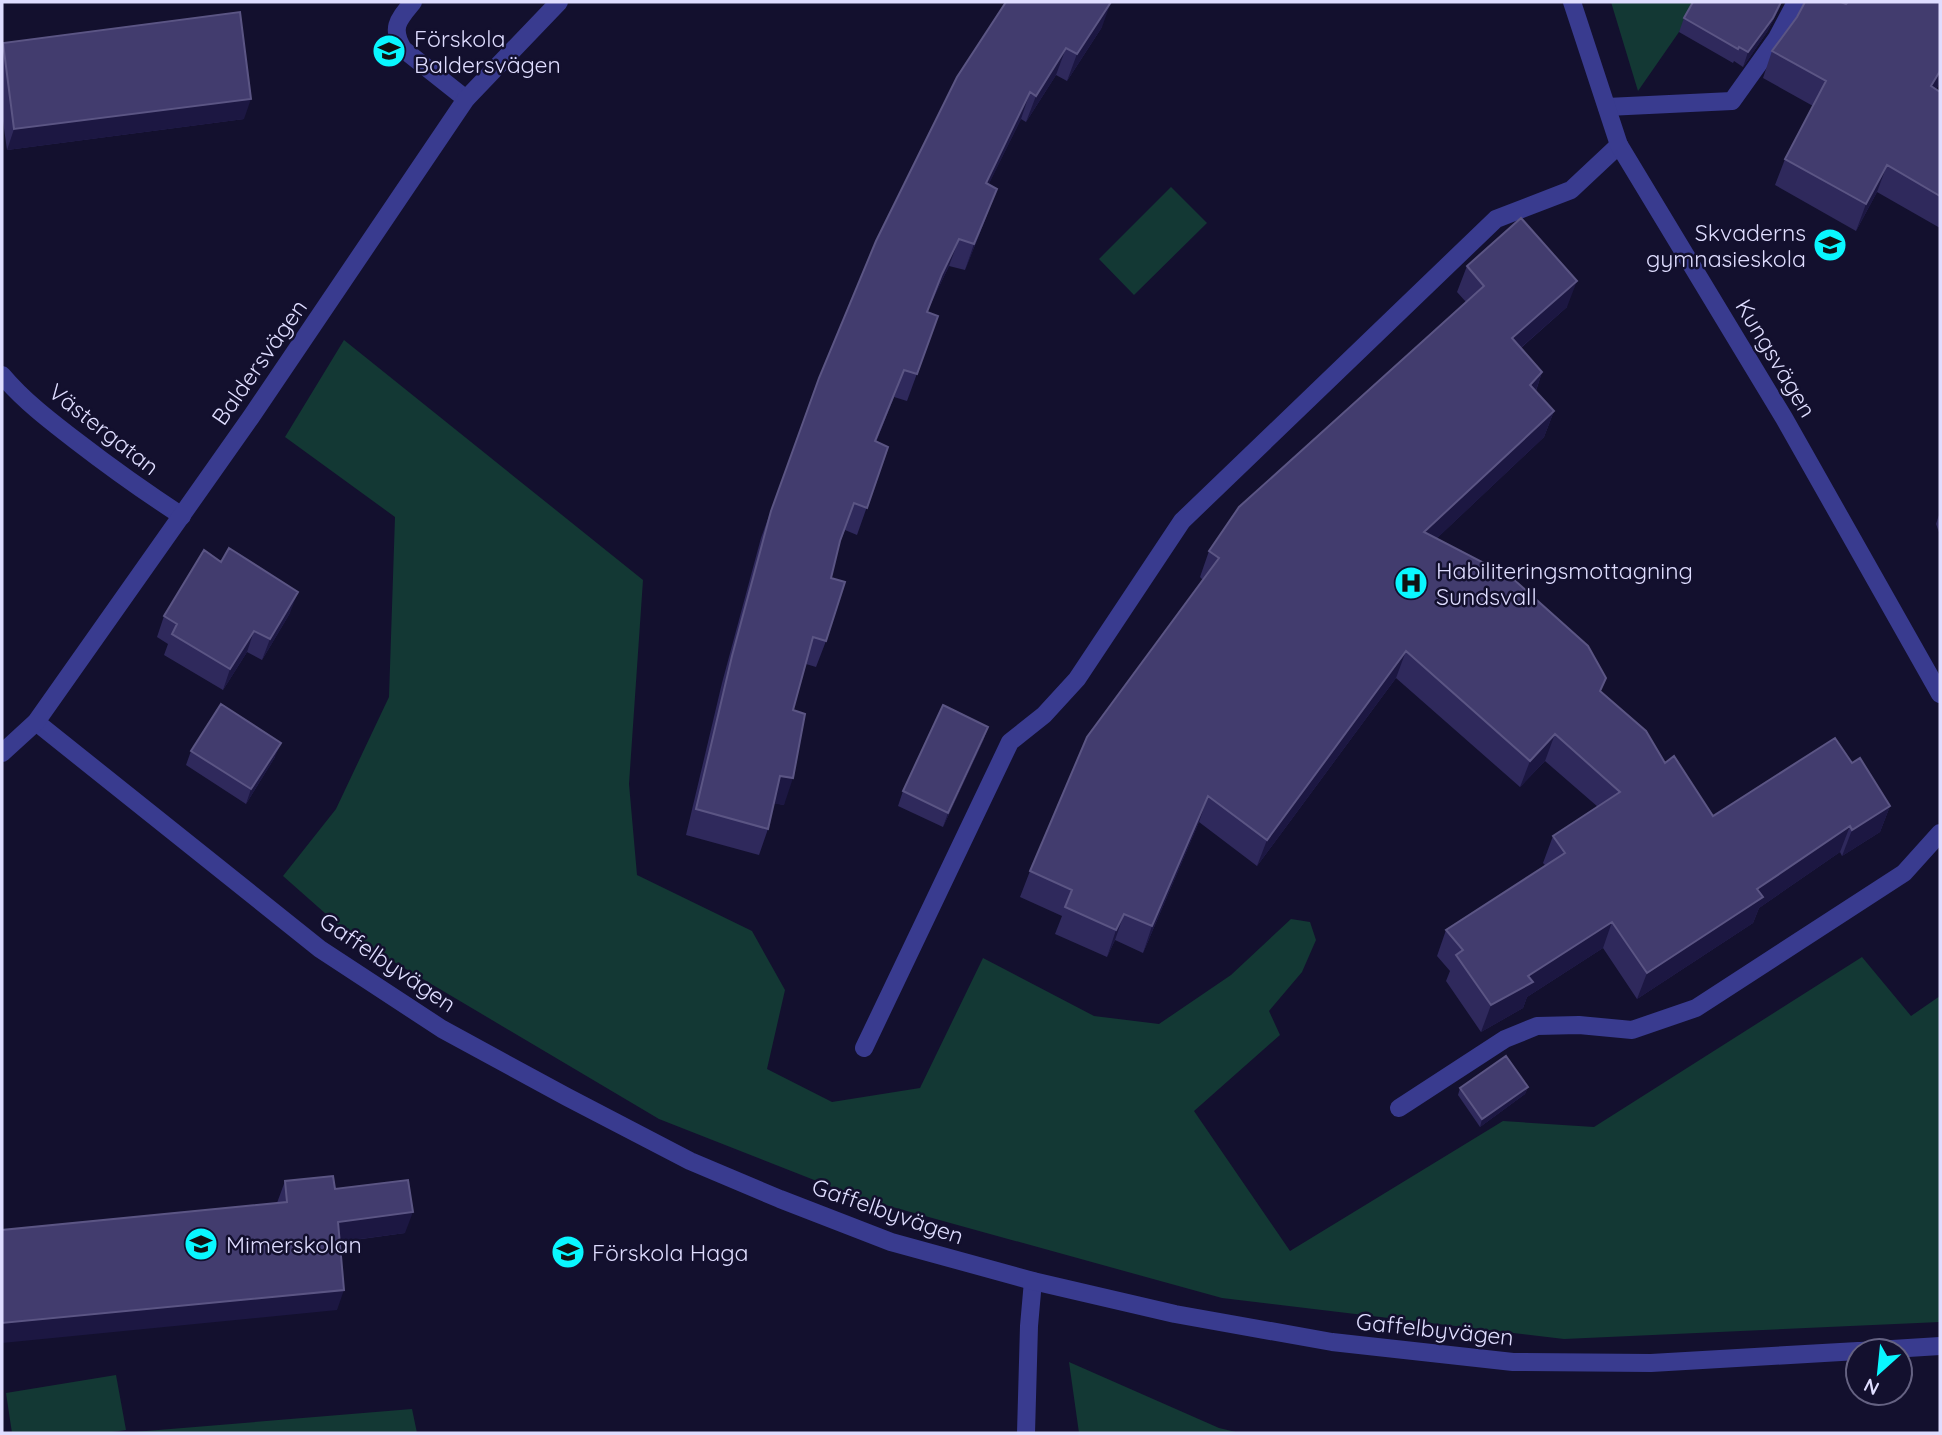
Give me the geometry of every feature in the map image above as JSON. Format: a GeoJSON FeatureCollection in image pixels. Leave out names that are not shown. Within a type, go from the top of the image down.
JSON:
{"type":"FeatureCollection","features":[{"type":"Feature","properties":{"kind":"street"},"geometry":{"type":"LineString","coordinates":[[413,2],[398,20],[396,37],[403,49],[466,99]]}},
{"type":"Feature","properties":{"kind":"street","name":"Baldersvägen"},"geometry":{"type":"LineString","coordinates":[[2,753],[37,722],[340,289],[466,99],[559,2]]}},
{"type":"Feature","properties":{"kind":"street","name":"Kungsvägen"},"geometry":{"type":"LineString","coordinates":[[1572,2],[1619,145],[1784,418],[1940,694]]}},
{"type":"Feature","properties":{"kind":"street"},"geometry":{"type":"LineString","coordinates":[[1607,107],[1732,101],[1777,38],[1796,2]]}},
{"type":"Feature","properties":{"kind":"street"},"geometry":{"type":"LineString","coordinates":[[864,1048],[1010,741],[1044,715],[1077,679],[1182,521],[1496,219],[1571,190],[1619,145]]}},
{"type":"Feature","properties":{"kind":"street","name":"Västergatan"},"geometry":{"type":"LineString","coordinates":[[2,375],[14,390],[57,427],[124,478],[182,516]]}},
{"type":"Feature","properties":{"kind":"street","name":"Gaffelbyvägen"},"geometry":{"type":"LineString","coordinates":[[37,722],[320,949],[442,1029],[691,1161],[891,1242],[1033,1281],[1175,1314],[1332,1342],[1513,1362],[1651,1363],[1844,1352]]}},
{"type":"Feature","properties":{"kind":"street"},"geometry":{"type":"LineString","coordinates":[[1399,1108],[1505,1039],[1537,1026],[1579,1025],[1632,1030],[1696,1008],[1904,873],[1940,833]]}},
{"type":"Feature","properties":{"kind":"street"},"geometry":{"type":"LineString","coordinates":[[1026,1433],[1033,1281]]}},
{"type":"Feature","properties":{"kind":"street","name":"Gaffelbyvägen"},"geometry":{"type":"LineString","coordinates":[[1914,1348],[1940,1346]]}},
{"type":"Feature","properties":{"kind":"green space"},"geometry":{"type":"Polygon","coordinates":[[[1611,2],[1696,2],[1679,32],[1638,91],[1611,2]]]}},
{"type":"Feature","properties":{"kind":"green space"},"geometry":{"type":"Polygon","coordinates":[[[1171,187],[1207,223],[1134,295],[1099,259],[1171,187]]]}},
{"type":"Feature","properties":{"kind":"green space"},"geometry":{"type":"Polygon","coordinates":[[[344,340],[643,580],[629,784],[637,875],[752,931],[785,990],[767,1069],[832,1102],[920,1088],[983,958],[1094,1016],[1159,1024],[1231,975],[1291,919],[1310,922],[1316,940],[1302,972],[1269,1011],[1280,1035],[1194,1111],[1290,1251],[1503,1121],[1594,1127],[1862,957],[1911,1016],[1940,996],[1940,1322],[1564,1339],[1222,1298],[860,1198],[659,1119],[352,937],[283,876],[336,809],[389,697],[395,517],[285,437],[344,340]]]}},
{"type":"Feature","properties":{"kind":"green space"},"geometry":{"type":"Polygon","coordinates":[[[1069,1362],[1219,1428],[1240,1433],[1079,1433],[1069,1362]]]}},
{"type":"Feature","properties":{"kind":"green space"},"geometry":{"type":"Polygon","coordinates":[[[116,1375],[126,1430],[105,1433],[12,1433],[6,1393],[116,1375]]]}},
{"type":"Feature","properties":{"kind":"green space"},"geometry":{"type":"Polygon","coordinates":[[[412,1409],[417,1433],[128,1433],[134,1432],[412,1409]]]}},
{"type":"Feature","properties":{"kind":"building"},"geometry":{"type":"Polygon","coordinates":[[[1006,2],[1111,2],[1077,54],[1066,48],[1036,96],[1030,92],[986,183],[997,189],[974,244],[959,239],[942,274],[927,312],[938,316],[917,374],[904,370],[875,441],[888,447],[867,508],[854,503],[840,541],[831,578],[845,582],[826,641],[813,637],[793,710],[805,714],[793,778],[780,776],[768,829],[696,809],[732,656],[771,511],[819,378],[876,241],[957,77],[1006,2]]]}},
{"type":"Feature","properties":{"kind":"building"},"geometry":{"type":"Polygon","coordinates":[[[1693,2],[1781,2],[1773,18],[1748,52],[1684,18],[1693,2]]]}},
{"type":"Feature","properties":{"kind":"building"},"geometry":{"type":"Polygon","coordinates":[[[1805,2],[1940,2],[1940,71],[1931,86],[1940,92],[1940,196],[1887,165],[1866,204],[1785,159],[1826,81],[1772,51],[1805,2]]]}},
{"type":"Feature","properties":{"kind":"building"},"geometry":{"type":"Polygon","coordinates":[[[240,12],[251,99],[14,129],[3,43],[240,12]]]}},
{"type":"Feature","properties":{"kind":"building"},"geometry":{"type":"Polygon","coordinates":[[[1521,218],[1577,281],[1512,338],[1542,372],[1530,385],[1554,411],[1424,532],[1511,577],[1588,646],[1606,678],[1600,691],[1646,731],[1665,763],[1674,756],[1713,816],[1835,738],[1852,763],[1860,758],[1890,806],[1852,830],[1850,826],[1757,889],[1763,897],[1647,973],[1612,922],[1528,976],[1533,982],[1491,1005],[1456,955],[1463,950],[1446,930],[1565,853],[1553,836],[1620,792],[1555,734],[1530,761],[1406,651],[1267,840],[1208,796],[1152,926],[1124,914],[1116,930],[1065,907],[1072,890],[1030,871],[1087,737],[1219,558],[1209,551],[1239,507],[1484,286],[1467,266],[1521,218]]]}},
{"type":"Feature","properties":{"kind":"building"},"geometry":{"type":"Polygon","coordinates":[[[229,548],[298,592],[270,639],[254,631],[230,669],[172,634],[177,624],[164,616],[204,550],[221,562],[229,548]]]}},
{"type":"Feature","properties":{"kind":"building"},"geometry":{"type":"Polygon","coordinates":[[[221,704],[281,743],[251,789],[191,751],[221,704]]]}},
{"type":"Feature","properties":{"kind":"building"},"geometry":{"type":"Polygon","coordinates":[[[943,705],[988,727],[948,813],[903,791],[943,705]]]}},
{"type":"Feature","properties":{"kind":"building"},"geometry":{"type":"Polygon","coordinates":[[[1506,1056],[1528,1087],[1482,1119],[1460,1088],[1506,1056]]]}},
{"type":"Feature","properties":{"kind":"building"},"geometry":{"type":"Polygon","coordinates":[[[333,1176],[335,1189],[408,1180],[413,1212],[338,1222],[344,1290],[2,1323],[2,1230],[287,1202],[285,1181],[333,1176]]]}},
{"type":"Feature","properties":{"kind":"place","name":"Förskola Baldersvägen"},"geometry":{"type":"Point","coordinates":[389,51]}},
{"type":"Feature","properties":{"kind":"place","name":"Skvaderns gymnasieskola"},"geometry":{"type":"Point","coordinates":[1830,245]}},
{"type":"Feature","properties":{"kind":"place","name":"Habiliteringsmottagning Sundsvall"},"geometry":{"type":"Point","coordinates":[1411,583]}},
{"type":"Feature","properties":{"kind":"place","name":"Mimerskolan"},"geometry":{"type":"Point","coordinates":[201,1244]}},
{"type":"Feature","properties":{"kind":"place","name":"Förskola Haga"},"geometry":{"type":"Point","coordinates":[568,1252]}}]}
